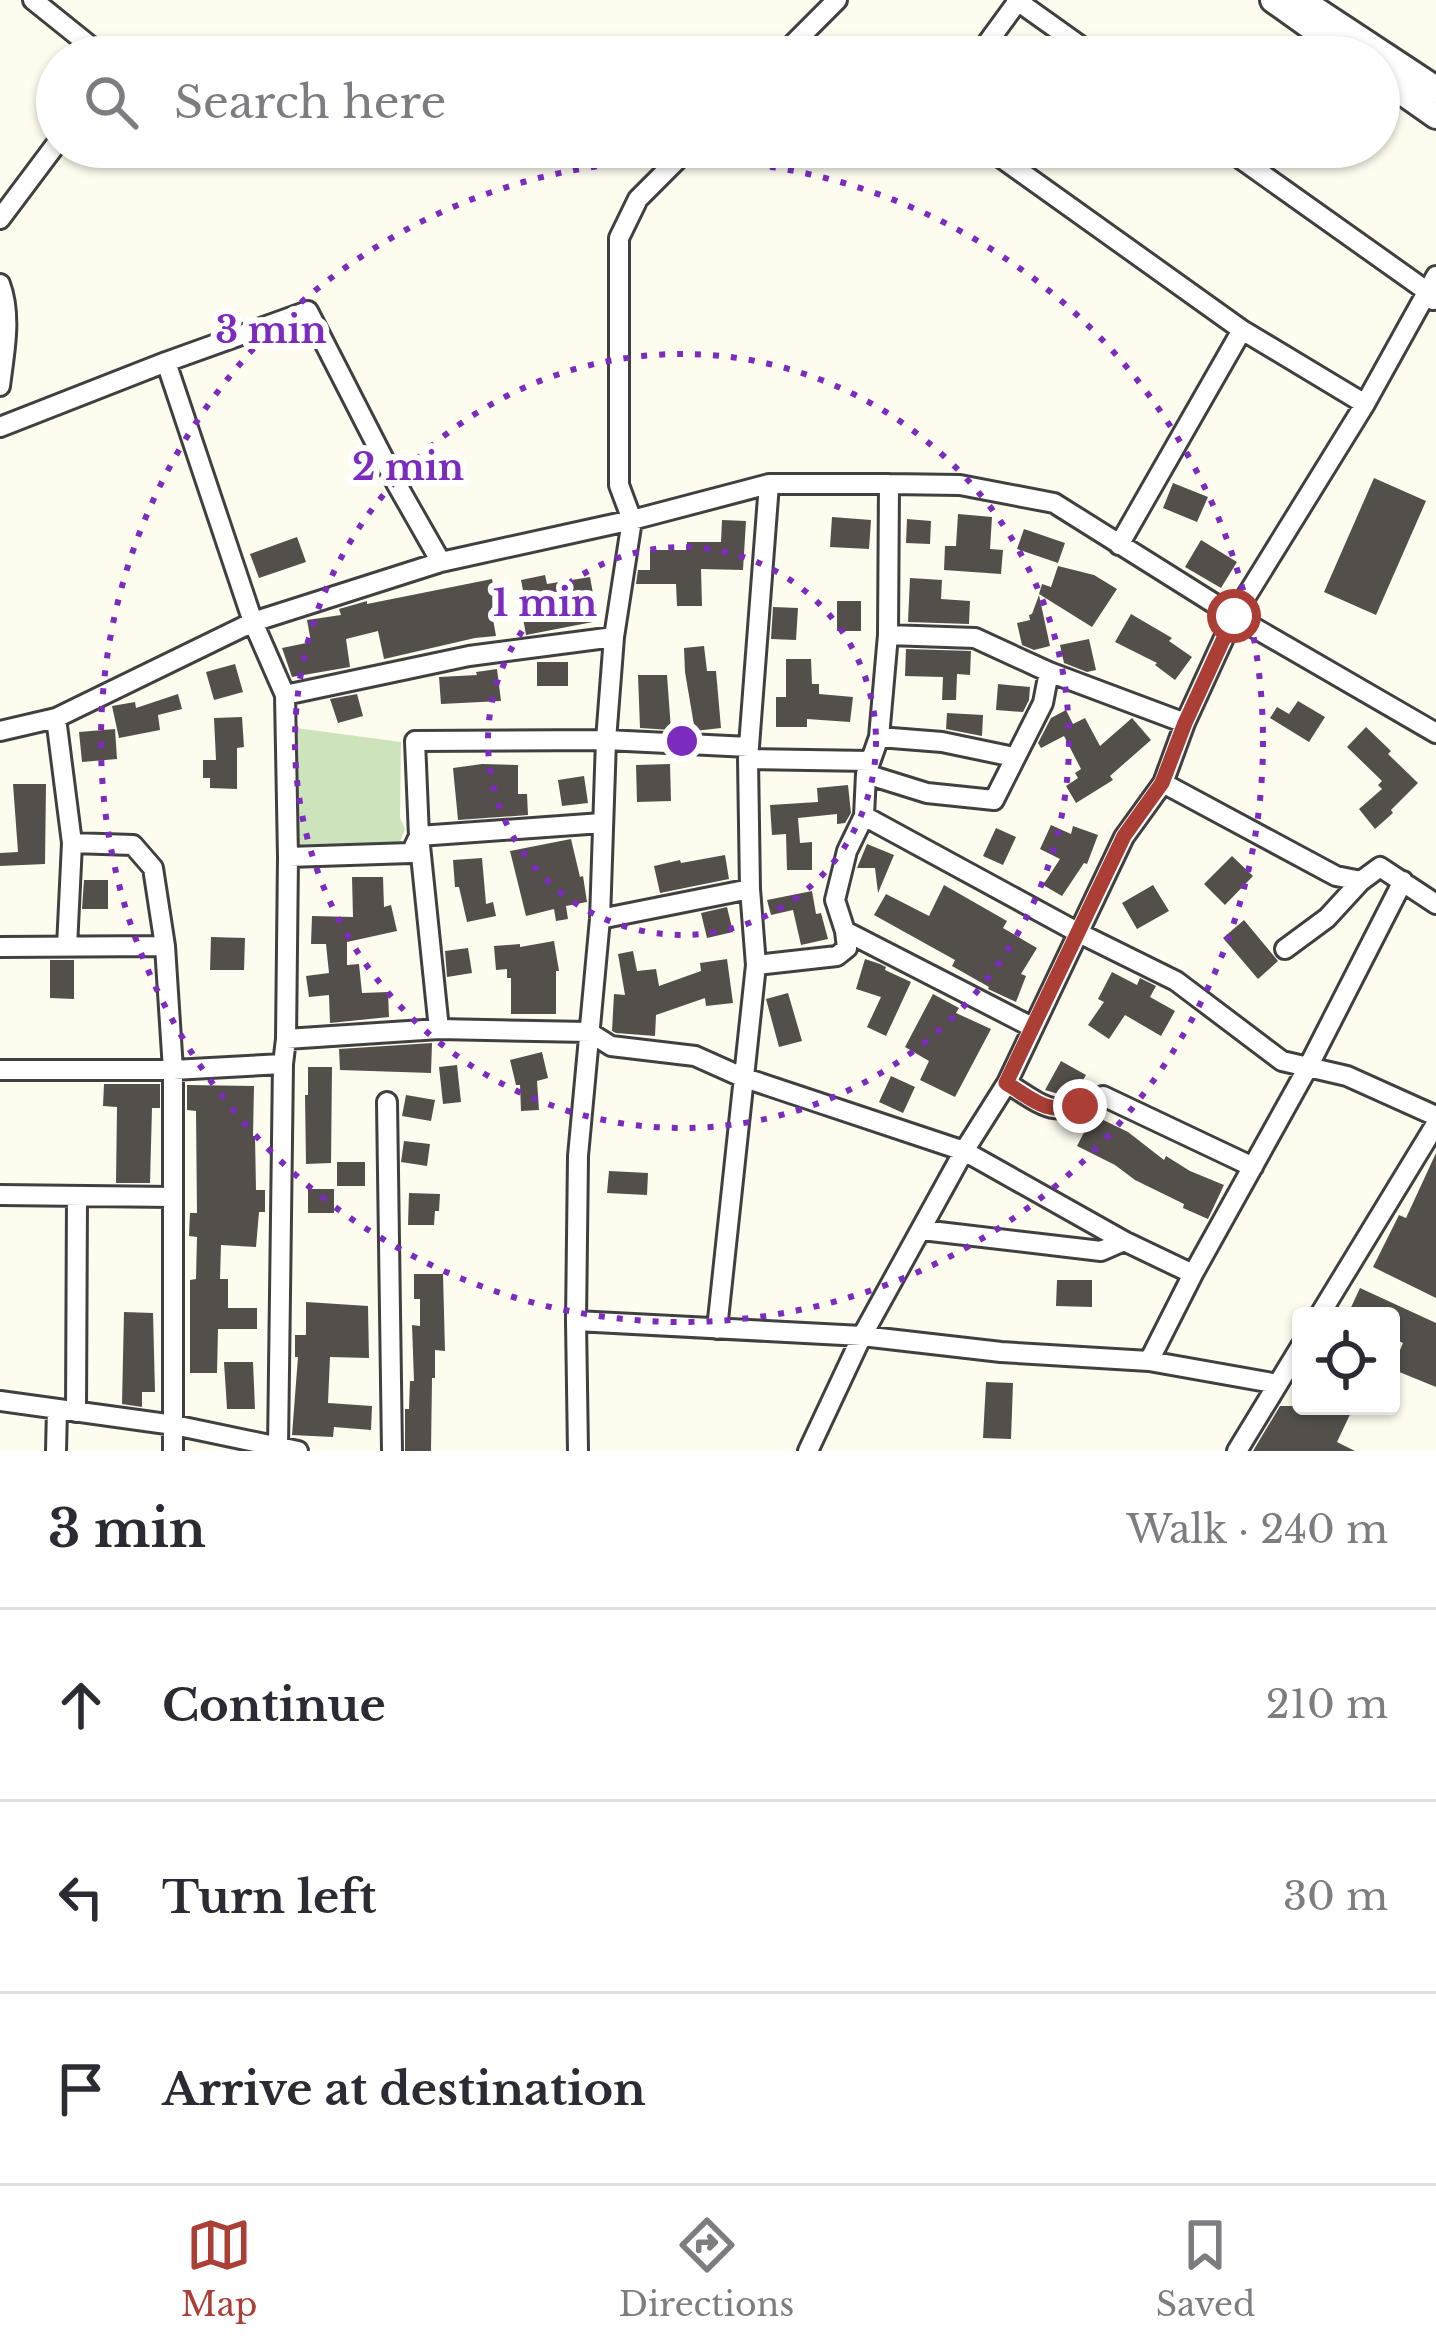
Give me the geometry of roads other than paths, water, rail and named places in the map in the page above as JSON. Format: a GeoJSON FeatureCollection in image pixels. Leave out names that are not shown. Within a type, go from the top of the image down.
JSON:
{"type":"FeatureCollection","features":[{"type":"Feature","properties":{"kind":"street"},"geometry":{"type":"LineString","coordinates":[[33,0],[78,36]]}},
{"type":"Feature","properties":{"kind":"street"},"geometry":{"type":"LineString","coordinates":[[801,36],[837,0]]}},
{"type":"Feature","properties":{"kind":"street"},"geometry":{"type":"LineString","coordinates":[[1273,0],[1324,36]]}},
{"type":"Feature","properties":{"kind":"street"},"geometry":{"type":"LineString","coordinates":[[991,36],[1017,1],[1066,36]]}},
{"type":"Feature","properties":{"kind":"street"},"geometry":{"type":"LineString","coordinates":[[1309,2],[1359,36]]}},
{"type":"Feature","properties":{"kind":"street"},"geometry":{"type":"LineString","coordinates":[[1400,64],[1436,89]]}},
{"type":"Feature","properties":{"kind":"street"},"geometry":{"type":"LineString","coordinates":[[1400,91],[1436,116]]}},
{"type":"Feature","properties":{"kind":"street"},"geometry":{"type":"LineString","coordinates":[[0,219],[38,168]]}},
{"type":"Feature","properties":{"kind":"street"},"geometry":{"type":"LineString","coordinates":[[578,1451],[578,1156],[599,919],[614,637],[632,520],[619,485],[619,238],[638,200],[669,168]]}},
{"type":"Feature","properties":{"kind":"street"},"geometry":{"type":"LineString","coordinates":[[1015,168],[1242,330],[1365,404]]}},
{"type":"Feature","properties":{"kind":"street"},"geometry":{"type":"LineString","coordinates":[[808,1451],[862,1336],[1006,1083],[1124,836],[1162,783],[1234,616],[1434,291],[1255,168]]}},
{"type":"Feature","properties":{"kind":"street"},"geometry":{"type":"LineString","coordinates":[[0,284],[6,309],[0,386]]}},
{"type":"Feature","properties":{"kind":"street"},"geometry":{"type":"LineString","coordinates":[[0,427],[308,311],[441,562]]}},
{"type":"Feature","properties":{"kind":"street"},"geometry":{"type":"LineString","coordinates":[[1119,545],[1242,330]]}},
{"type":"Feature","properties":{"kind":"street"},"geometry":{"type":"LineString","coordinates":[[0,1401],[174,1425],[290,1450],[283,1064],[288,856],[285,695],[253,622],[166,362]]}},
{"type":"Feature","properties":{"kind":"street"},"geometry":{"type":"LineString","coordinates":[[717,1329],[755,965],[748,753],[769,484]]}},
{"type":"Feature","properties":{"kind":"street"},"geometry":{"type":"LineString","coordinates":[[0,731],[56,718],[253,622],[441,562],[769,484],[889,484],[960,485],[1054,502],[1234,616],[1436,734]]}},
{"type":"Feature","properties":{"kind":"street"},"geometry":{"type":"LineString","coordinates":[[755,965],[837,956],[848,948],[835,900],[847,851],[864,816],[868,768],[879,737],[888,635],[889,484]]}},
{"type":"Feature","properties":{"kind":"street"},"geometry":{"type":"LineString","coordinates":[[888,635],[975,638],[1049,672],[1185,723]]}},
{"type":"Feature","properties":{"kind":"street"},"geometry":{"type":"LineString","coordinates":[[285,695],[469,656],[614,637]]}},
{"type":"Feature","properties":{"kind":"street"},"geometry":{"type":"LineString","coordinates":[[439,1029],[419,836],[416,741],[606,740],[748,753],[868,768],[927,793],[994,800],[1043,703],[1049,672]]}},
{"type":"Feature","properties":{"kind":"street"},"geometry":{"type":"LineString","coordinates":[[56,718],[72,843],[68,947]]}},
{"type":"Feature","properties":{"kind":"street"},"geometry":{"type":"LineString","coordinates":[[879,737],[942,742],[1014,757]]}},
{"type":"Feature","properties":{"kind":"street"},"geometry":{"type":"LineString","coordinates":[[1162,783],[1336,876],[1361,881]]}},
{"type":"Feature","properties":{"kind":"street"},"geometry":{"type":"LineString","coordinates":[[864,816],[1176,981],[1282,1061],[1347,1076],[1436,1120],[1324,1307]]}},
{"type":"Feature","properties":{"kind":"street"},"geometry":{"type":"LineString","coordinates":[[419,836],[602,823]]}},
{"type":"Feature","properties":{"kind":"street"},"geometry":{"type":"LineString","coordinates":[[288,856],[411,853],[419,836]]}},
{"type":"Feature","properties":{"kind":"street"},"geometry":{"type":"LineString","coordinates":[[72,843],[133,845],[153,868],[165,946],[173,1070],[173,1451]]}},
{"type":"Feature","properties":{"kind":"street"},"geometry":{"type":"LineString","coordinates":[[1285,950],[1380,867],[1436,904]]}},
{"type":"Feature","properties":{"kind":"street"},"geometry":{"type":"LineString","coordinates":[[1149,1361],[1307,1069],[1402,881]]}},
{"type":"Feature","properties":{"kind":"street"},"geometry":{"type":"LineString","coordinates":[[599,919],[750,889]]}},
{"type":"Feature","properties":{"kind":"street"},"geometry":{"type":"LineString","coordinates":[[845,931],[1032,1027]]}},
{"type":"Feature","properties":{"kind":"street"},"geometry":{"type":"LineString","coordinates":[[0,947],[165,946]]}},
{"type":"Feature","properties":{"kind":"street"},"geometry":{"type":"LineString","coordinates":[[286,1040],[439,1029],[589,1032],[611,1046],[695,1056],[742,1077],[964,1151],[1193,1274]]}},
{"type":"Feature","properties":{"kind":"street"},"geometry":{"type":"LineString","coordinates":[[0,1070],[173,1070],[283,1064]]}},
{"type":"Feature","properties":{"kind":"street"},"geometry":{"type":"LineString","coordinates":[[1006,1083],[1043,1106],[1061,1111],[1103,1096],[1253,1167]]}},
{"type":"Feature","properties":{"kind":"street"},"geometry":{"type":"LineString","coordinates":[[387,1102],[392,1451]]}},
{"type":"Feature","properties":{"kind":"street"},"geometry":{"type":"LineString","coordinates":[[0,1195],[172,1197]]}},
{"type":"Feature","properties":{"kind":"street"},"geometry":{"type":"LineString","coordinates":[[56,1451],[66,1411],[76,1196]]}},
{"type":"Feature","properties":{"kind":"street"},"geometry":{"type":"LineString","coordinates":[[922,1230],[1102,1251],[1124,1241]]}},
{"type":"Feature","properties":{"kind":"street"},"geometry":{"type":"LineString","coordinates":[[576,1322],[862,1336],[1001,1352],[1149,1361],[1278,1384]]}},
{"type":"Feature","properties":{"kind":"street"},"geometry":{"type":"LineString","coordinates":[[1237,1451],[1292,1361]]}}]}
